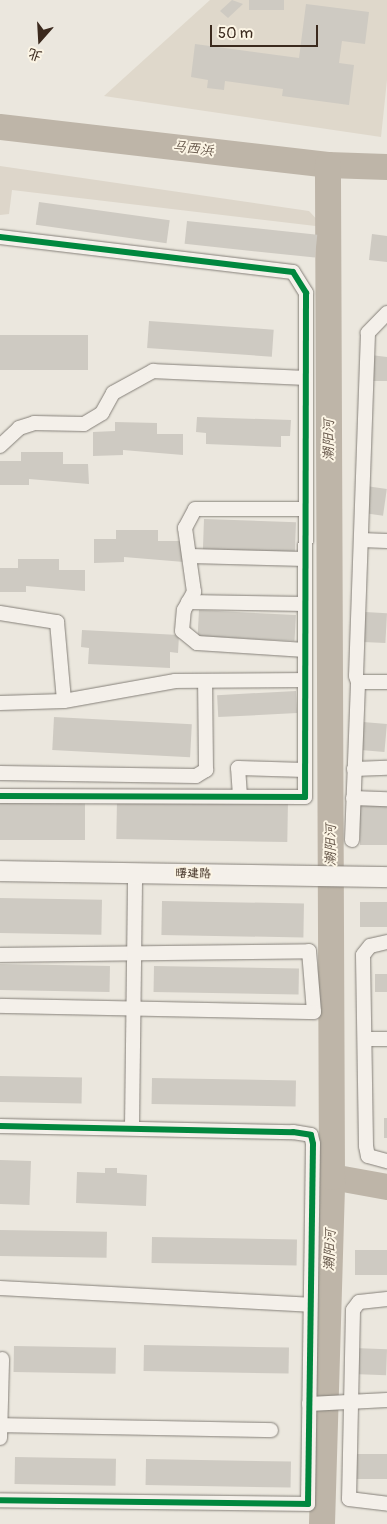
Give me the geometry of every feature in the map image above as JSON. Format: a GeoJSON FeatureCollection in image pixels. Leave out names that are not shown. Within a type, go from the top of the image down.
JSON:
{"type":"FeatureCollection","features":[{"type":"Feature","properties":{"kind":"street"},"geometry":{"type":"LineString","coordinates":[[0,237],[294,272],[306,293],[305,797],[0,796]]}},
{"type":"Feature","properties":{"kind":"street"},"geometry":{"type":"LineString","coordinates":[[352,840],[368,333],[387,313]]}},
{"type":"Feature","properties":{"kind":"street"},"geometry":{"type":"LineString","coordinates":[[0,446],[19,428],[34,422],[84,424],[102,413],[113,393],[153,371],[305,378]]}},
{"type":"Feature","properties":{"kind":"street"},"geometry":{"type":"LineString","coordinates":[[305,510],[195,509],[185,528],[194,592],[188,602],[182,631],[197,643],[305,650]]}},
{"type":"Feature","properties":{"kind":"street"},"geometry":{"type":"LineString","coordinates":[[361,540],[387,541]]}},
{"type":"Feature","properties":{"kind":"street"},"geometry":{"type":"LineString","coordinates":[[190,556],[305,559]]}},
{"type":"Feature","properties":{"kind":"street"},"geometry":{"type":"LineString","coordinates":[[188,602],[305,604]]}},
{"type":"Feature","properties":{"kind":"street"},"geometry":{"type":"LineString","coordinates":[[0,613],[57,622],[64,701]]}},
{"type":"Feature","properties":{"kind":"street"},"geometry":{"type":"LineString","coordinates":[[0,703],[64,701],[175,681],[305,680]]}},
{"type":"Feature","properties":{"kind":"street"},"geometry":{"type":"LineString","coordinates":[[0,773],[196,776],[206,770],[205,681]]}},
{"type":"Feature","properties":{"kind":"street"},"geometry":{"type":"LineString","coordinates":[[358,682],[387,682]]}},
{"type":"Feature","properties":{"kind":"street"},"geometry":{"type":"LineString","coordinates":[[240,796],[238,768],[305,770]]}},
{"type":"Feature","properties":{"kind":"street"},"geometry":{"type":"LineString","coordinates":[[354,769],[387,768]]}},
{"type":"Feature","properties":{"kind":"street"},"geometry":{"type":"LineString","coordinates":[[354,798],[387,799]]}},
{"type":"Feature","properties":{"kind":"street","name":"曙建路"},"geometry":{"type":"LineString","coordinates":[[0,871],[387,877]]}},
{"type":"Feature","properties":{"kind":"street"},"geometry":{"type":"LineString","coordinates":[[132,1128],[137,952],[135,873]]}},
{"type":"Feature","properties":{"kind":"street"},"geometry":{"type":"LineString","coordinates":[[387,942],[370,946],[363,955],[366,1146],[368,1156],[387,1161]]}},
{"type":"Feature","properties":{"kind":"street"},"geometry":{"type":"LineString","coordinates":[[0,955],[309,951],[314,1012],[0,1006]]}},
{"type":"Feature","properties":{"kind":"street"},"geometry":{"type":"LineString","coordinates":[[365,1039],[387,1039]]}},
{"type":"Feature","properties":{"kind":"street"},"geometry":{"type":"LineString","coordinates":[[0,1126],[311,1134],[308,1504],[0,1500]]}},
{"type":"Feature","properties":{"kind":"street"},"geometry":{"type":"LineString","coordinates":[[0,1288],[310,1305]]}},
{"type":"Feature","properties":{"kind":"street"},"geometry":{"type":"LineString","coordinates":[[387,1299],[359,1302],[353,1310],[347,1402],[349,1499],[387,1504]]}},
{"type":"Feature","properties":{"kind":"street"},"geometry":{"type":"LineString","coordinates":[[0,1438],[2,1359]]}},
{"type":"Feature","properties":{"kind":"street"},"geometry":{"type":"LineString","coordinates":[[309,1404],[387,1400]]}},
{"type":"Feature","properties":{"kind":"street"},"geometry":{"type":"LineString","coordinates":[[0,1425],[271,1430]]}},
{"type":"Feature","properties":{"kind":"shaded area"},"geometry":{"type":"Polygon","coordinates":[[[210,0],[387,0],[387,80],[381,137],[104,96],[210,0]]]}},
{"type":"Feature","properties":{"kind":"shaded area"},"geometry":{"type":"Polygon","coordinates":[[[0,166],[309,211],[324,227],[12,190],[9,214],[0,215],[0,166]]]}},
{"type":"Feature","properties":{"kind":"building"},"geometry":{"type":"Polygon","coordinates":[[[232,0],[243,4],[228,18],[220,11],[232,0]]]}},
{"type":"Feature","properties":{"kind":"building"},"geometry":{"type":"Polygon","coordinates":[[[249,0],[284,0],[284,10],[249,10],[249,0]]]}},
{"type":"Feature","properties":{"kind":"building"},"geometry":{"type":"Polygon","coordinates":[[[306,4],[369,12],[365,44],[342,41],[339,63],[354,65],[349,105],[282,96],[283,89],[225,81],[224,90],[207,88],[208,80],[191,77],[195,44],[299,58],[306,4]]]}},
{"type":"Feature","properties":{"kind":"building"},"geometry":{"type":"Polygon","coordinates":[[[39,202],[170,220],[167,243],[36,225],[39,202]]]}},
{"type":"Feature","properties":{"kind":"building"},"geometry":{"type":"Polygon","coordinates":[[[187,221],[317,235],[315,258],[185,244],[187,221]]]}},
{"type":"Feature","properties":{"kind":"building"},"geometry":{"type":"Polygon","coordinates":[[[372,234],[387,236],[387,262],[369,260],[372,234]]]}},
{"type":"Feature","properties":{"kind":"building"},"geometry":{"type":"Polygon","coordinates":[[[149,321],[274,330],[272,357],[147,348],[149,321]]]}},
{"type":"Feature","properties":{"kind":"building"},"geometry":{"type":"Polygon","coordinates":[[[0,335],[88,335],[88,370],[0,370],[0,335]]]}},
{"type":"Feature","properties":{"kind":"building"},"geometry":{"type":"Polygon","coordinates":[[[371,355],[387,357],[387,381],[368,381],[371,355]]]}},
{"type":"Feature","properties":{"kind":"building"},"geometry":{"type":"Polygon","coordinates":[[[197,417],[291,420],[290,436],[281,436],[281,447],[206,444],[206,433],[196,432],[197,417]]]}},
{"type":"Feature","properties":{"kind":"building"},"geometry":{"type":"Polygon","coordinates":[[[115,422],[157,423],[157,434],[183,434],[183,455],[123,450],[123,455],[93,456],[93,432],[115,431],[115,422]]]}},
{"type":"Feature","properties":{"kind":"building"},"geometry":{"type":"Polygon","coordinates":[[[21,452],[63,452],[63,464],[88,464],[89,484],[29,479],[29,485],[0,485],[0,461],[21,461],[21,452]]]}},
{"type":"Feature","properties":{"kind":"building"},"geometry":{"type":"Polygon","coordinates":[[[366,486],[387,489],[383,516],[362,513],[366,486]]]}},
{"type":"Feature","properties":{"kind":"building"},"geometry":{"type":"Polygon","coordinates":[[[204,519],[296,522],[295,553],[203,550],[204,519]]]}},
{"type":"Feature","properties":{"kind":"building"},"geometry":{"type":"Polygon","coordinates":[[[116,530],[158,530],[158,541],[184,541],[184,562],[124,557],[124,562],[94,563],[94,539],[116,539],[116,530]]]}},
{"type":"Feature","properties":{"kind":"building"},"geometry":{"type":"Polygon","coordinates":[[[18,559],[59,559],[59,570],[85,570],[85,591],[26,586],[26,592],[0,592],[0,568],[18,568],[18,559]]]}},
{"type":"Feature","properties":{"kind":"building"},"geometry":{"type":"Polygon","coordinates":[[[199,610],[296,615],[295,641],[198,636],[199,610]]]}},
{"type":"Feature","properties":{"kind":"building"},"geometry":{"type":"Polygon","coordinates":[[[365,612],[387,613],[385,643],[363,642],[365,612]]]}},
{"type":"Feature","properties":{"kind":"building"},"geometry":{"type":"Polygon","coordinates":[[[82,630],[179,635],[178,653],[170,652],[170,668],[88,664],[89,648],[81,647],[82,630]]]}},
{"type":"Feature","properties":{"kind":"building"},"geometry":{"type":"Polygon","coordinates":[[[296,691],[297,713],[218,717],[217,695],[296,691]]]}},
{"type":"Feature","properties":{"kind":"building"},"geometry":{"type":"Polygon","coordinates":[[[54,717],[192,724],[190,757],[52,750],[54,717]]]}},
{"type":"Feature","properties":{"kind":"building"},"geometry":{"type":"Polygon","coordinates":[[[363,722],[387,724],[384,752],[361,750],[363,722]]]}},
{"type":"Feature","properties":{"kind":"building"},"geometry":{"type":"Polygon","coordinates":[[[117,799],[288,802],[287,842],[116,839],[117,799]]]}},
{"type":"Feature","properties":{"kind":"building"},"geometry":{"type":"Polygon","coordinates":[[[0,800],[85,800],[85,840],[0,840],[0,800]]]}},
{"type":"Feature","properties":{"kind":"building"},"geometry":{"type":"Polygon","coordinates":[[[360,803],[387,803],[387,845],[360,845],[360,803]]]}},
{"type":"Feature","properties":{"kind":"building"},"geometry":{"type":"Polygon","coordinates":[[[0,898],[102,900],[101,935],[0,933],[0,898]]]}},
{"type":"Feature","properties":{"kind":"building"},"geometry":{"type":"Polygon","coordinates":[[[162,901],[304,903],[303,937],[161,935],[162,901]]]}},
{"type":"Feature","properties":{"kind":"building"},"geometry":{"type":"Polygon","coordinates":[[[360,902],[387,902],[387,927],[360,927],[360,902]]]}},
{"type":"Feature","properties":{"kind":"building"},"geometry":{"type":"Polygon","coordinates":[[[0,964],[110,966],[110,992],[0,990],[0,964]]]}},
{"type":"Feature","properties":{"kind":"building"},"geometry":{"type":"Polygon","coordinates":[[[154,966],[299,969],[299,995],[154,992],[154,966]]]}},
{"type":"Feature","properties":{"kind":"building"},"geometry":{"type":"Polygon","coordinates":[[[375,974],[387,974],[387,992],[375,992],[375,974]]]}},
{"type":"Feature","properties":{"kind":"building"},"geometry":{"type":"Polygon","coordinates":[[[0,1076],[82,1077],[82,1103],[0,1102],[0,1076]]]}},
{"type":"Feature","properties":{"kind":"building"},"geometry":{"type":"Polygon","coordinates":[[[152,1078],[296,1081],[296,1107],[152,1104],[152,1078]]]}},
{"type":"Feature","properties":{"kind":"building"},"geometry":{"type":"Polygon","coordinates":[[[384,1118],[387,1118],[387,1138],[384,1138],[384,1118]]]}},
{"type":"Feature","properties":{"kind":"building"},"geometry":{"type":"Polygon","coordinates":[[[0,1160],[31,1161],[29,1205],[0,1204],[0,1160]]]}},
{"type":"Feature","properties":{"kind":"building"},"geometry":{"type":"Polygon","coordinates":[[[105,1168],[117,1168],[117,1173],[147,1175],[146,1206],[76,1203],[77,1172],[105,1173],[105,1168]]]}},
{"type":"Feature","properties":{"kind":"building"},"geometry":{"type":"Polygon","coordinates":[[[0,1230],[107,1232],[107,1258],[0,1256],[0,1230]]]}},
{"type":"Feature","properties":{"kind":"building"},"geometry":{"type":"Polygon","coordinates":[[[152,1237],[297,1240],[297,1266],[152,1263],[152,1237]]]}},
{"type":"Feature","properties":{"kind":"building"},"geometry":{"type":"Polygon","coordinates":[[[355,1250],[387,1250],[387,1275],[355,1275],[355,1250]]]}},
{"type":"Feature","properties":{"kind":"building"},"geometry":{"type":"Polygon","coordinates":[[[144,1345],[289,1348],[289,1374],[144,1371],[144,1345]]]}},
{"type":"Feature","properties":{"kind":"building"},"geometry":{"type":"Polygon","coordinates":[[[14,1346],[116,1348],[116,1374],[14,1372],[14,1346]]]}},
{"type":"Feature","properties":{"kind":"building"},"geometry":{"type":"Polygon","coordinates":[[[354,1348],[387,1349],[386,1375],[353,1374],[354,1348]]]}},
{"type":"Feature","properties":{"kind":"building"},"geometry":{"type":"Polygon","coordinates":[[[354,1454],[387,1454],[387,1479],[354,1479],[354,1454]]]}},
{"type":"Feature","properties":{"kind":"building"},"geometry":{"type":"Polygon","coordinates":[[[15,1457],[116,1459],[116,1486],[15,1484],[15,1457]]]}},
{"type":"Feature","properties":{"kind":"building"},"geometry":{"type":"Polygon","coordinates":[[[146,1459],[291,1462],[291,1488],[146,1485],[146,1459]]]}},
{"type":"Feature","properties":{"kind":"waterway","name":"马西浜"},"geometry":{"type":"LineString","coordinates":[[0,127],[328,165],[387,167]]}},
{"type":"Feature","properties":{"kind":"waterway","name":"潮阳河"},"geometry":{"type":"LineString","coordinates":[[322,1524],[332,1177],[328,165]]}},
{"type":"Feature","properties":{"kind":"waterway"},"geometry":{"type":"LineString","coordinates":[[332,1177],[387,1187]]}},
{"type":"Feature","properties":{"kind":"cycle path"},"geometry":{"type":"LineString","coordinates":[[0,237],[293,272],[306,293],[305,797],[0,796]]}},
{"type":"Feature","properties":{"kind":"cycle path"},"geometry":{"type":"LineString","coordinates":[[0,1126],[293,1132],[311,1135],[313,1144],[308,1504],[0,1500]]}}]}
